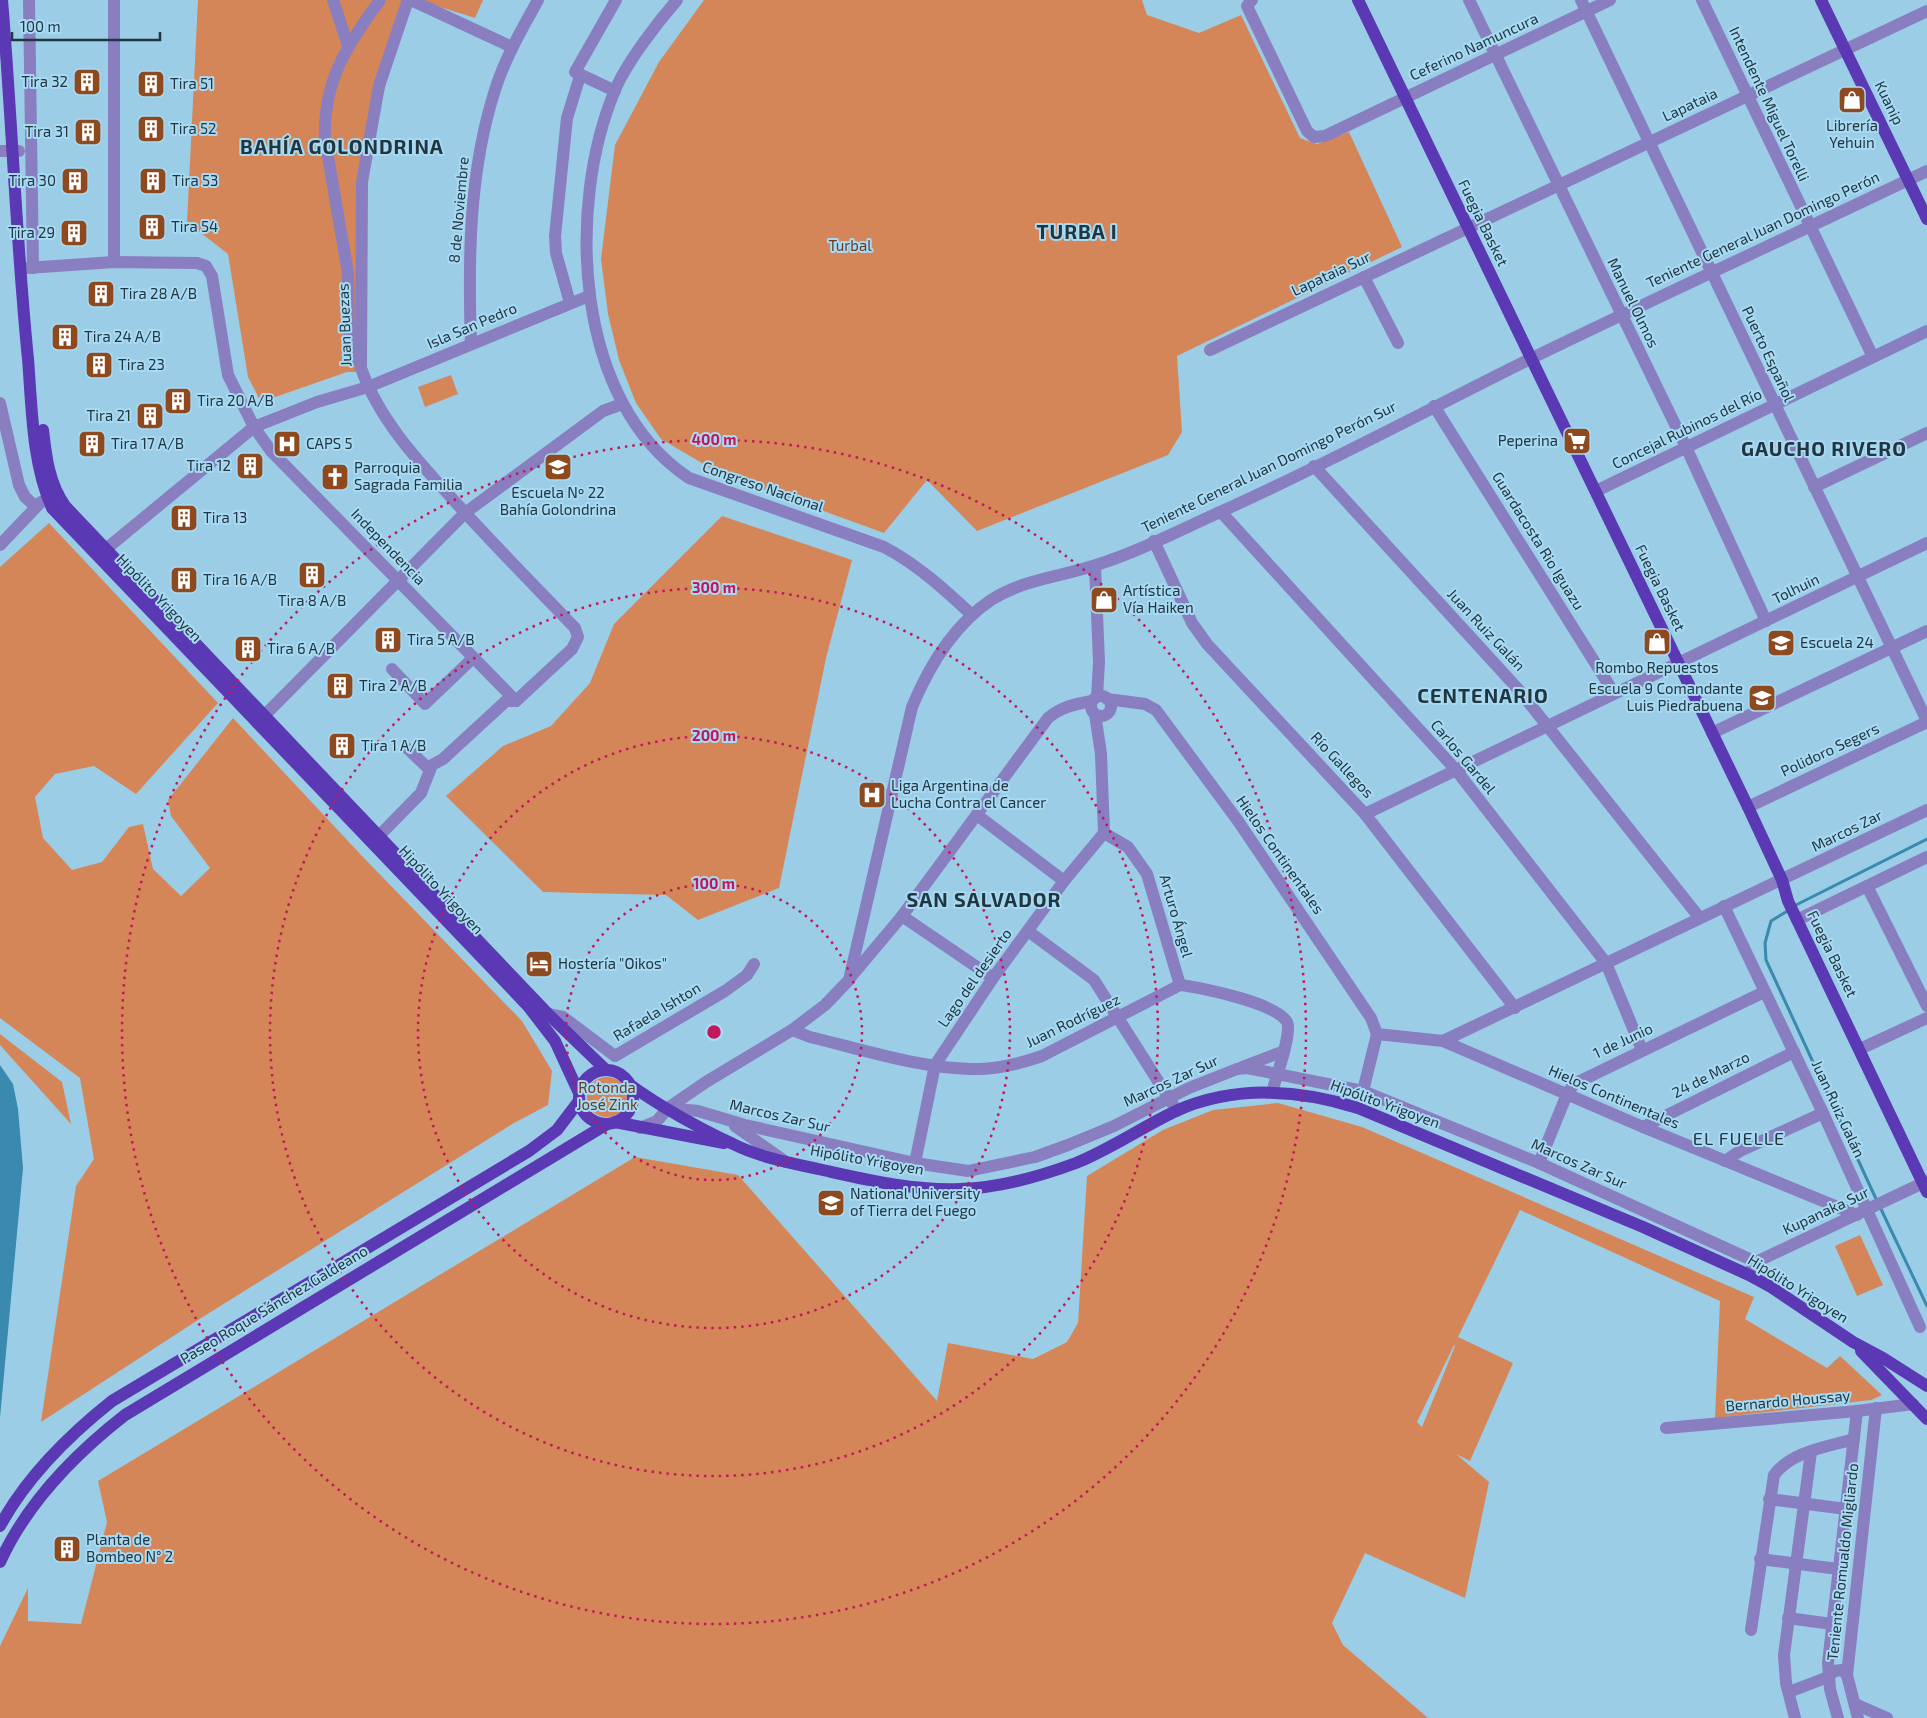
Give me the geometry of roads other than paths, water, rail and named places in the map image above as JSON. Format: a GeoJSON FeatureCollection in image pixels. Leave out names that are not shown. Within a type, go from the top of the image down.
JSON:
{"type":"FeatureCollection","features":[{"type":"Feature","properties":{"kind":"main road","name":"Hipólito Yrigoyen"},"geometry":{"type":"LineString","coordinates":[[2,0],[10,151],[37,454],[47,498],[58,515],[548,1014],[608,1070]]}},
{"type":"Feature","properties":{"kind":"main road","name":"Hipólito Yrigoyen"},"geometry":{"type":"LineString","coordinates":[[9,0],[10,151],[30,268],[40,409],[55,492],[65,506],[260,720]]}},
{"type":"Feature","properties":{"kind":"main road","name":"Fuegia Basket"},"geometry":{"type":"LineString","coordinates":[[1358,0],[1748,807],[1782,880],[1788,901],[1926,1185]]}},
{"type":"Feature","properties":{"kind":"main road","name":"Kuanip"},"geometry":{"type":"LineString","coordinates":[[1821,0],[1927,220]]}},
{"type":"Feature","properties":{"kind":"main road","name":"Hipólito Yrigoyen"},"geometry":{"type":"LineString","coordinates":[[376,839],[528,1006],[555,1042],[579,1097]]}},
{"type":"Feature","properties":{"kind":"main road"},"geometry":{"type":"LineString","coordinates":[[608,1070],[618,1073],[629,1084],[632,1092],[629,1110],[611,1123],[599,1123],[586,1115],[579,1097],[586,1079],[598,1071],[608,1070]]}},
{"type":"Feature","properties":{"kind":"main road","name":"Hipólito Yrigoyen"},"geometry":{"type":"LineString","coordinates":[[629,1084],[734,1144]]}},
{"type":"Feature","properties":{"kind":"main road","name":"Hipólito Yrigoyen"},"geometry":{"type":"LineString","coordinates":[[611,1123],[734,1144],[786,1162],[888,1183],[960,1189],[1027,1177],[1077,1162],[1177,1111],[1235,1094],[1272,1092],[1314,1095],[1358,1108],[1643,1227],[1749,1275],[1771,1287],[1853,1342]]}},
{"type":"Feature","properties":{"kind":"main road","name":"Paseo Roque Sánchez Galdeano"},"geometry":{"type":"LineString","coordinates":[[0,1526],[22,1491],[72,1434],[112,1401],[529,1152],[557,1130],[579,1097]]}},
{"type":"Feature","properties":{"kind":"main road","name":"Paseo Roque Sánchez Galdeano"},"geometry":{"type":"LineString","coordinates":[[0,1562],[37,1502],[85,1448],[148,1400],[611,1123]]}},
{"type":"Feature","properties":{"kind":"main road"},"geometry":{"type":"LineString","coordinates":[[353,1256],[361,1271]]}},
{"type":"Feature","properties":{"kind":"main road"},"geometry":{"type":"LineString","coordinates":[[1853,1342],[1883,1358],[1927,1386]]}},
{"type":"Feature","properties":{"kind":"main road"},"geometry":{"type":"LineString","coordinates":[[1853,1342],[1927,1419]]}},
{"type":"Feature","properties":{"kind":"main road"},"geometry":{"type":"LineString","coordinates":[[72,1434],[85,1448]]}},
{"type":"Feature","properties":{"kind":"street"},"geometry":{"type":"LineString","coordinates":[[29,0],[30,268],[114,262],[114,0]]}},
{"type":"Feature","properties":{"kind":"street"},"geometry":{"type":"LineString","coordinates":[[333,0],[348,46]]}},
{"type":"Feature","properties":{"kind":"street"},"geometry":{"type":"LineString","coordinates":[[361,368],[351,345],[349,333],[348,273],[326,139],[325,118],[328,97],[335,72],[348,46],[380,0]]}},
{"type":"Feature","properties":{"kind":"street"},"geometry":{"type":"LineString","coordinates":[[410,0],[512,47]]}},
{"type":"Feature","properties":{"kind":"street","name":"Juan Buezas"},"geometry":{"type":"LineString","coordinates":[[410,0],[378,86],[362,182],[361,368],[368,387],[378,405],[418,460],[465,513],[575,628],[578,637],[572,649],[516,701]]}},
{"type":"Feature","properties":{"kind":"street","name":"8 de Noviembre"},"geometry":{"type":"LineString","coordinates":[[471,344],[471,234],[475,182],[483,134],[496,88],[512,47],[538,0]]}},
{"type":"Feature","properties":{"kind":"street"},"geometry":{"type":"LineString","coordinates":[[615,91],[575,72],[616,0]]}},
{"type":"Feature","properties":{"kind":"street","name":"Congreso Nacional"},"geometry":{"type":"LineString","coordinates":[[677,0],[645,42],[615,91],[597,147],[589,189],[585,234],[590,296],[604,356],[622,404],[658,454],[669,465],[689,478],[884,547],[906,558],[930,576],[972,615]]}},
{"type":"Feature","properties":{"kind":"street","name":"Ceferino Namuncura"},"geometry":{"type":"LineString","coordinates":[[1251,0],[1248,6],[1307,132],[1314,138],[1325,136],[1496,56],[1584,6],[1610,0]]}},
{"type":"Feature","properties":{"kind":"street","name":"Manuel Olmos"},"geometry":{"type":"LineString","coordinates":[[1469,0],[1686,447],[1766,621]]}},
{"type":"Feature","properties":{"kind":"street","name":"Intendente Miguel Torelli"},"geometry":{"type":"LineString","coordinates":[[1702,0],[1873,357]]}},
{"type":"Feature","properties":{"kind":"street","name":"Puerto Español"},"geometry":{"type":"LineString","coordinates":[[1584,6],[1927,722]]}},
{"type":"Feature","properties":{"kind":"street","name":"Lapataia"},"geometry":{"type":"LineString","coordinates":[[1467,228],[1927,11]]}},
{"type":"Feature","properties":{"kind":"street"},"geometry":{"type":"LineString","coordinates":[[570,303],[556,253],[555,236],[568,118],[580,76]]}},
{"type":"Feature","properties":{"kind":"street","name":"Teniente General Juan Domingo Perón"},"geometry":{"type":"LineString","coordinates":[[1532,358],[1927,170]]}},
{"type":"Feature","properties":{"kind":"street","name":"Lapataia Sur"},"geometry":{"type":"LineString","coordinates":[[1210,350],[1467,228]]}},
{"type":"Feature","properties":{"kind":"street","name":"Independencia"},"geometry":{"type":"LineString","coordinates":[[114,262],[197,263],[206,266],[212,276],[228,375],[254,427],[271,451],[516,701]]}},
{"type":"Feature","properties":{"kind":"street"},"geometry":{"type":"LineString","coordinates":[[1364,277],[1398,343]]}},
{"type":"Feature","properties":{"kind":"street","name":"Isla San Pedro"},"geometry":{"type":"LineString","coordinates":[[254,427],[317,402],[368,387],[590,296]]}},
{"type":"Feature","properties":{"kind":"street","name":"Concejal Rubinos del Río"},"geometry":{"type":"LineString","coordinates":[[1596,491],[1927,332]]}},
{"type":"Feature","properties":{"kind":"street","name":"Teniente General Juan Domingo Perón Sur"},"geometry":{"type":"LineString","coordinates":[[849,980],[912,707],[924,679],[940,652],[972,615],[1011,589],[1035,580],[1095,566],[1221,512],[1532,358]]}},
{"type":"Feature","properties":{"kind":"street"},"geometry":{"type":"LineString","coordinates":[[0,402],[19,485],[25,497],[35,506]]}},
{"type":"Feature","properties":{"kind":"street"},"geometry":{"type":"LineString","coordinates":[[260,720],[465,513],[603,412],[622,404]]}},
{"type":"Feature","properties":{"kind":"street","name":"Guardacosta Rio Iguazu"},"geometry":{"type":"LineString","coordinates":[[1434,406],[1614,694]]}},
{"type":"Feature","properties":{"kind":"street"},"geometry":{"type":"LineString","coordinates":[[106,549],[254,427]]}},
{"type":"Feature","properties":{"kind":"street"},"geometry":{"type":"LineString","coordinates":[[1814,487],[1927,434]]}},
{"type":"Feature","properties":{"kind":"street","name":"Juan Ruiz Galán"},"geometry":{"type":"LineString","coordinates":[[1314,466],[1548,725],[1699,917]]}},
{"type":"Feature","properties":{"kind":"street"},"geometry":{"type":"LineString","coordinates":[[0,545],[35,506],[47,498]]}},
{"type":"Feature","properties":{"kind":"street","name":"Carlos Gardel"},"geometry":{"type":"LineString","coordinates":[[1221,512],[1456,770],[1606,963],[1642,1050]]}},
{"type":"Feature","properties":{"kind":"street","name":"Río Gallegos"},"geometry":{"type":"LineString","coordinates":[[1154,541],[1192,623],[1207,644],[1365,814],[1515,1008]]}},
{"type":"Feature","properties":{"kind":"street","name":"Tolhuin"},"geometry":{"type":"LineString","coordinates":[[1365,814],[1927,543]]}},
{"type":"Feature","properties":{"kind":"street"},"geometry":{"type":"LineString","coordinates":[[1095,566],[1102,705],[1101,754],[1104,833]]}},
{"type":"Feature","properties":{"kind":"street"},"geometry":{"type":"LineString","coordinates":[[1712,732],[1927,631]]}},
{"type":"Feature","properties":{"kind":"street"},"geometry":{"type":"LineString","coordinates":[[392,669],[425,704],[474,658]]}},
{"type":"Feature","properties":{"kind":"street"},"geometry":{"type":"LineString","coordinates":[[376,839],[421,793],[431,767],[443,760],[506,701],[516,701]]}},
{"type":"Feature","properties":{"kind":"street","name":"Hielos Continentales"},"geometry":{"type":"LineString","coordinates":[[849,980],[902,916],[1048,718],[1057,710],[1071,704],[1145,704],[1156,710],[1238,821],[1371,1018],[1377,1034]]}},
{"type":"Feature","properties":{"kind":"street","name":"Polidoro Segers"},"geometry":{"type":"LineString","coordinates":[[1748,807],[1927,722]]}},
{"type":"Feature","properties":{"kind":"street"},"geometry":{"type":"LineString","coordinates":[[408,749],[431,767]]}},
{"type":"Feature","properties":{"kind":"street","name":"Marcos Zar"},"geometry":{"type":"LineString","coordinates":[[1782,880],[1927,810]]}},
{"type":"Feature","properties":{"kind":"street"},"geometry":{"type":"LineString","coordinates":[[977,815],[1064,881]]}},
{"type":"Feature","properties":{"kind":"street","name":"Lago del desierto"},"geometry":{"type":"LineString","coordinates":[[915,1163],[935,1065],[993,978],[1064,881],[1104,833]]}},
{"type":"Feature","properties":{"kind":"street","name":"Arturo Ángel"},"geometry":{"type":"LineString","coordinates":[[1104,833],[1128,847],[1147,874],[1180,985]]}},
{"type":"Feature","properties":{"kind":"street"},"geometry":{"type":"LineString","coordinates":[[1797,920],[1927,856]]}},
{"type":"Feature","properties":{"kind":"street"},"geometry":{"type":"LineString","coordinates":[[1362,1091],[1377,1034],[1443,1041],[1515,1008],[1699,917],[1782,880]]}},
{"type":"Feature","properties":{"kind":"street"},"geometry":{"type":"LineString","coordinates":[[1867,886],[1927,1006]]}},
{"type":"Feature","properties":{"kind":"street","name":"Juan Ruiz Galán"},"geometry":{"type":"LineString","coordinates":[[1724,906],[1764,992],[1871,1208],[1920,1327]]}},
{"type":"Feature","properties":{"kind":"street"},"geometry":{"type":"LineString","coordinates":[[902,916],[993,978]]}},
{"type":"Feature","properties":{"kind":"street"},"geometry":{"type":"LineString","coordinates":[[1028,931],[1094,980],[1177,1111]]}},
{"type":"Feature","properties":{"kind":"street","name":"Rafaela Ishton"},"geometry":{"type":"LineString","coordinates":[[548,1014],[563,1017],[615,1056],[725,991],[747,975],[754,964]]}},
{"type":"Feature","properties":{"kind":"street"},"geometry":{"type":"LineString","coordinates":[[640,1128],[657,1121],[668,1108],[696,1089],[792,1030],[825,1005],[849,980]]}},
{"type":"Feature","properties":{"kind":"street"},"geometry":{"type":"LineString","coordinates":[[1180,985],[1204,988],[1279,1013],[1288,1024],[1284,1050],[1272,1092]]}},
{"type":"Feature","properties":{"kind":"street","name":"Juan Rodríguez"},"geometry":{"type":"LineString","coordinates":[[792,1030],[810,1037],[935,1065],[973,1070],[1019,1064],[1042,1056],[1180,985]]}},
{"type":"Feature","properties":{"kind":"street","name":"1 de Junio"},"geometry":{"type":"LineString","coordinates":[[1539,1164],[1567,1094],[1574,1084],[1764,992]]}},
{"type":"Feature","properties":{"kind":"street"},"geometry":{"type":"LineString","coordinates":[[1860,1049],[1927,1018]]}},
{"type":"Feature","properties":{"kind":"street","name":"Hielos Continentales"},"geometry":{"type":"LineString","coordinates":[[1443,1041],[1726,1161],[1871,1208]]}},
{"type":"Feature","properties":{"kind":"street"},"geometry":{"type":"LineString","coordinates":[[1237,1069],[1284,1050]]}},
{"type":"Feature","properties":{"kind":"street","name":"24 de Marzo"},"geometry":{"type":"LineString","coordinates":[[1643,1127],[1794,1052]]}},
{"type":"Feature","properties":{"kind":"street"},"geometry":{"type":"LineString","coordinates":[[608,1070],[615,1056]]}},
{"type":"Feature","properties":{"kind":"street","name":"Marcos Zar Sur"},"geometry":{"type":"LineString","coordinates":[[668,1108],[698,1111],[729,1122],[915,1163],[968,1171],[1035,1157],[1098,1133],[1167,1098],[1237,1069],[1247,1068],[1362,1091],[1539,1164],[1756,1262]]}},
{"type":"Feature","properties":{"kind":"street"},"geometry":{"type":"LineString","coordinates":[[696,1089],[694,1103],[698,1111]]}},
{"type":"Feature","properties":{"kind":"street"},"geometry":{"type":"LineString","coordinates":[[1726,1161],[1740,1151],[1823,1113]]}},
{"type":"Feature","properties":{"kind":"street"},"geometry":{"type":"LineString","coordinates":[[729,1122],[786,1162]]}},
{"type":"Feature","properties":{"kind":"street","name":"Kupanaka Sur"},"geometry":{"type":"LineString","coordinates":[[1756,1262],[1871,1208],[1926,1185]]}},
{"type":"Feature","properties":{"kind":"street"},"geometry":{"type":"LineString","coordinates":[[1749,1275],[1756,1262]]}},
{"type":"Feature","properties":{"kind":"street","name":"Bernardo Houssay"},"geometry":{"type":"LineString","coordinates":[[1666,1428],[1858,1411],[1913,1404]]}},
{"type":"Feature","properties":{"kind":"street","name":"Teniente Romualdo Migliardo"},"geometry":{"type":"LineString","coordinates":[[1858,1718],[1847,1675],[1876,1408]]}},
{"type":"Feature","properties":{"kind":"street","name":"Teniente Romualdo Migliardo"},"geometry":{"type":"LineString","coordinates":[[1838,1718],[1828,1677],[1838,1569],[1858,1411]]}},
{"type":"Feature","properties":{"kind":"street"},"geometry":{"type":"LineString","coordinates":[[1751,1630],[1760,1559],[1774,1475],[1780,1467],[1797,1456],[1854,1439]]}},
{"type":"Feature","properties":{"kind":"street"},"geometry":{"type":"LineString","coordinates":[[1795,1718],[1784,1655],[1811,1452]]}},
{"type":"Feature","properties":{"kind":"street"},"geometry":{"type":"LineString","coordinates":[[1769,1499],[1846,1509]]}},
{"type":"Feature","properties":{"kind":"street"},"geometry":{"type":"LineString","coordinates":[[1760,1559],[1838,1569]]}},
{"type":"Feature","properties":{"kind":"street"},"geometry":{"type":"LineString","coordinates":[[1788,1618],[1832,1624]]}},
{"type":"Feature","properties":{"kind":"street"},"geometry":{"type":"LineString","coordinates":[[1789,1692],[1828,1677],[1831,1673],[1838,1670],[1847,1675]]}},
{"type":"Feature","properties":{"kind":"street"},"geometry":{"type":"LineString","coordinates":[[1855,1704],[1887,1718]]}},
{"type":"Feature","properties":{"kind":"water"},"geometry":{"type":"Polygon","coordinates":[[[0,1065],[13,1084],[18,1109],[23,1168],[0,1418],[0,1065]]]}},
{"type":"Feature","properties":{"kind":"waterway"},"geometry":{"type":"LineString","coordinates":[[1794,906],[1927,839]]}},
{"type":"Feature","properties":{"kind":"waterway"},"geometry":{"type":"LineString","coordinates":[[1789,910],[1771,921],[1765,943],[1766,960],[1877,1201]]}},
{"type":"Feature","properties":{"kind":"waterway"},"geometry":{"type":"LineString","coordinates":[[1880,1207],[1927,1306]]}},
{"type":"Feature","properties":{"kind":"place","name":"Tira 32"},"geometry":{"type":"Point","coordinates":[87,82]}},
{"type":"Feature","properties":{"kind":"place","name":"Tira 51"},"geometry":{"type":"Point","coordinates":[151,84]}},
{"type":"Feature","properties":{"kind":"place","name":"Librería Yehuin"},"geometry":{"type":"Point","coordinates":[1852,100]}},
{"type":"Feature","properties":{"kind":"place","name":"Tira 52"},"geometry":{"type":"Point","coordinates":[151,129]}},
{"type":"Feature","properties":{"kind":"place","name":"Tira 31"},"geometry":{"type":"Point","coordinates":[88,132]}},
{"type":"Feature","properties":{"kind":"place","name":"Tira 30"},"geometry":{"type":"Point","coordinates":[75,181]}},
{"type":"Feature","properties":{"kind":"place","name":"Tira 53"},"geometry":{"type":"Point","coordinates":[153,181]}},
{"type":"Feature","properties":{"kind":"place","name":"Tira 54"},"geometry":{"type":"Point","coordinates":[152,227]}},
{"type":"Feature","properties":{"kind":"place","name":"Tira 29"},"geometry":{"type":"Point","coordinates":[74,233]}},
{"type":"Feature","properties":{"kind":"place","name":"Tira 28 A/B"},"geometry":{"type":"Point","coordinates":[101,294]}},
{"type":"Feature","properties":{"kind":"place","name":"Tira 24 A/B"},"geometry":{"type":"Point","coordinates":[65,337]}},
{"type":"Feature","properties":{"kind":"place","name":"Tira 23"},"geometry":{"type":"Point","coordinates":[99,365]}},
{"type":"Feature","properties":{"kind":"place","name":"Tira 20 A/B"},"geometry":{"type":"Point","coordinates":[178,401]}},
{"type":"Feature","properties":{"kind":"place","name":"Tira 21"},"geometry":{"type":"Point","coordinates":[150,416]}},
{"type":"Feature","properties":{"kind":"place","name":"Peperina"},"geometry":{"type":"Point","coordinates":[1577,441]}},
{"type":"Feature","properties":{"kind":"place","name":"Tira 17 A/B"},"geometry":{"type":"Point","coordinates":[92,444]}},
{"type":"Feature","properties":{"kind":"place","name":"CAPS 5"},"geometry":{"type":"Point","coordinates":[287,444]}},
{"type":"Feature","properties":{"kind":"place","name":"Tira 12"},"geometry":{"type":"Point","coordinates":[250,466]}},
{"type":"Feature","properties":{"kind":"place","name":"Escuela Nº 22 Bahía Golondrina"},"geometry":{"type":"Point","coordinates":[558,467]}},
{"type":"Feature","properties":{"kind":"place","name":"Parroquia Sagrada Familia"},"geometry":{"type":"Point","coordinates":[335,477]}},
{"type":"Feature","properties":{"kind":"place","name":"Tira 13"},"geometry":{"type":"Point","coordinates":[184,518]}},
{"type":"Feature","properties":{"kind":"place","name":"Tira 8 A/B"},"geometry":{"type":"Point","coordinates":[312,575]}},
{"type":"Feature","properties":{"kind":"place","name":"Tira 16 A/B"},"geometry":{"type":"Point","coordinates":[184,580]}},
{"type":"Feature","properties":{"kind":"place","name":"Artística Vía Haiken"},"geometry":{"type":"Point","coordinates":[1104,600]}},
{"type":"Feature","properties":{"kind":"place","name":"Tira 5 A/B"},"geometry":{"type":"Point","coordinates":[388,640]}},
{"type":"Feature","properties":{"kind":"place","name":"Rombo Repuestos"},"geometry":{"type":"Point","coordinates":[1657,642]}},
{"type":"Feature","properties":{"kind":"place","name":"Escuela 24"},"geometry":{"type":"Point","coordinates":[1781,643]}},
{"type":"Feature","properties":{"kind":"place","name":"Tira 6 A/B"},"geometry":{"type":"Point","coordinates":[248,649]}},
{"type":"Feature","properties":{"kind":"place","name":"Tira 2 A/B"},"geometry":{"type":"Point","coordinates":[340,686]}},
{"type":"Feature","properties":{"kind":"place","name":"Escuela 9 Comandante Luis Piedrabuena"},"geometry":{"type":"Point","coordinates":[1762,698]}},
{"type":"Feature","properties":{"kind":"place","name":"Tira 1 A/B"},"geometry":{"type":"Point","coordinates":[342,746]}},
{"type":"Feature","properties":{"kind":"place","name":"Liga Argentina de Lucha Contra el Cancer"},"geometry":{"type":"Point","coordinates":[872,795]}},
{"type":"Feature","properties":{"kind":"place","name":"Hostería \"Oikos\""},"geometry":{"type":"Point","coordinates":[539,964]}},
{"type":"Feature","properties":{"kind":"place","name":"National University of Tierra del Fuego"},"geometry":{"type":"Point","coordinates":[831,1203]}},
{"type":"Feature","properties":{"kind":"place","name":"Planta de Bombeo N° 2"},"geometry":{"type":"Point","coordinates":[67,1549]}},
{"type":"Feature","properties":{"kind":"district","name":"BAHÍA GOLONDRINA"},"geometry":{"type":"Point","coordinates":[342,147]}},
{"type":"Feature","properties":{"kind":"district","name":"TURBA I"},"geometry":{"type":"Point","coordinates":[1077,232]}},
{"type":"Feature","properties":{"kind":"district","name":"GAUCHO RIVERO"},"geometry":{"type":"Point","coordinates":[1824,449]}},
{"type":"Feature","properties":{"kind":"district","name":"CENTENARIO"},"geometry":{"type":"Point","coordinates":[1483,696]}},
{"type":"Feature","properties":{"kind":"district","name":"SAN SALVADOR"},"geometry":{"type":"Point","coordinates":[984,900]}},
{"type":"Feature","properties":{"kind":"district","name":"EL FUELLE"},"geometry":{"type":"Point","coordinates":[1739,1139]}},
{"type":"Feature","properties":{"kind":"park label","name":"Turbal"},"geometry":{"type":"Point","coordinates":[850,246]}},
{"type":"Feature","properties":{"kind":"park label","name":"Rotonda José Zink"},"geometry":{"type":"Point","coordinates":[607,1096]}}]}
